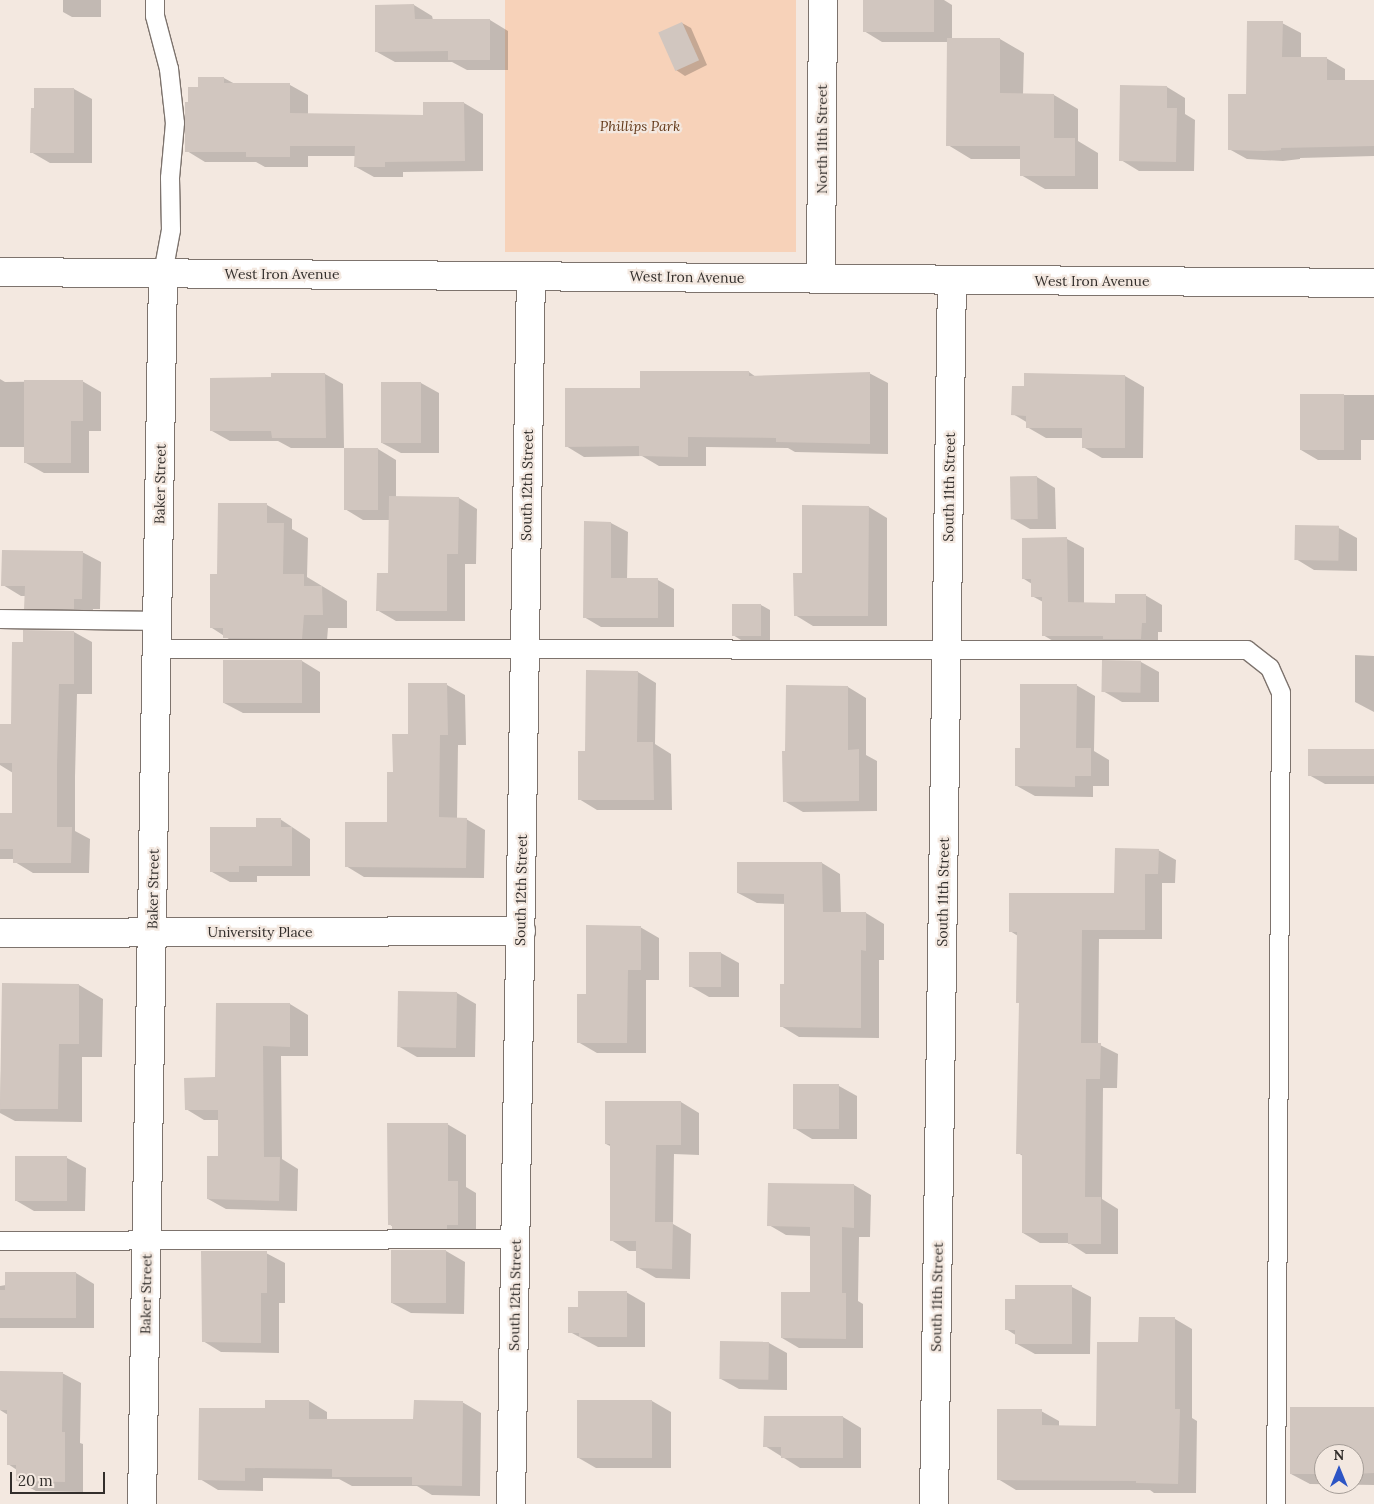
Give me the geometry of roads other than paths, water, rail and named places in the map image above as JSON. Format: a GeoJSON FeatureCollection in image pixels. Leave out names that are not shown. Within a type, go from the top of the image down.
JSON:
{"type":"FeatureCollection","features":[{"type":"Feature","properties":{"kind":"street","name":"North 11th Street"},"geometry":{"type":"LineString","coordinates":[[821,279],[823,0]]}},
{"type":"Feature","properties":{"kind":"street","name":"West Iron Avenue"},"geometry":{"type":"LineString","coordinates":[[0,272],[1374,283]]}},
{"type":"Feature","properties":{"kind":"street","name":"Baker Street"},"geometry":{"type":"LineString","coordinates":[[142,1504],[163,273]]}},
{"type":"Feature","properties":{"kind":"street","name":"South 12th Street"},"geometry":{"type":"LineString","coordinates":[[511,1504],[531,276]]}},
{"type":"Feature","properties":{"kind":"street","name":"South 11th Street"},"geometry":{"type":"LineString","coordinates":[[934,1504],[952,280]]}},
{"type":"Feature","properties":{"kind":"street","name":"University Place"},"geometry":{"type":"LineString","coordinates":[[0,932],[521,931]]}},
{"type":"Feature","properties":{"kind":"lane"},"geometry":{"type":"LineString","coordinates":[[155,0],[155,16],[169,69],[175,123],[170,178],[170,230],[163,273]]}},
{"type":"Feature","properties":{"kind":"lane"},"geometry":{"type":"LineString","coordinates":[[0,619],[157,621]]}},
{"type":"Feature","properties":{"kind":"lane"},"geometry":{"type":"LineString","coordinates":[[157,649],[1247,650],[1270,668],[1281,693],[1276,1504]]}},
{"type":"Feature","properties":{"kind":"lane"},"geometry":{"type":"LineString","coordinates":[[0,1241],[516,1239]]}},
{"type":"Feature","properties":{"kind":"park label","name":"Phillips Park"},"geometry":{"type":"Point","coordinates":[640,126]}}]}
